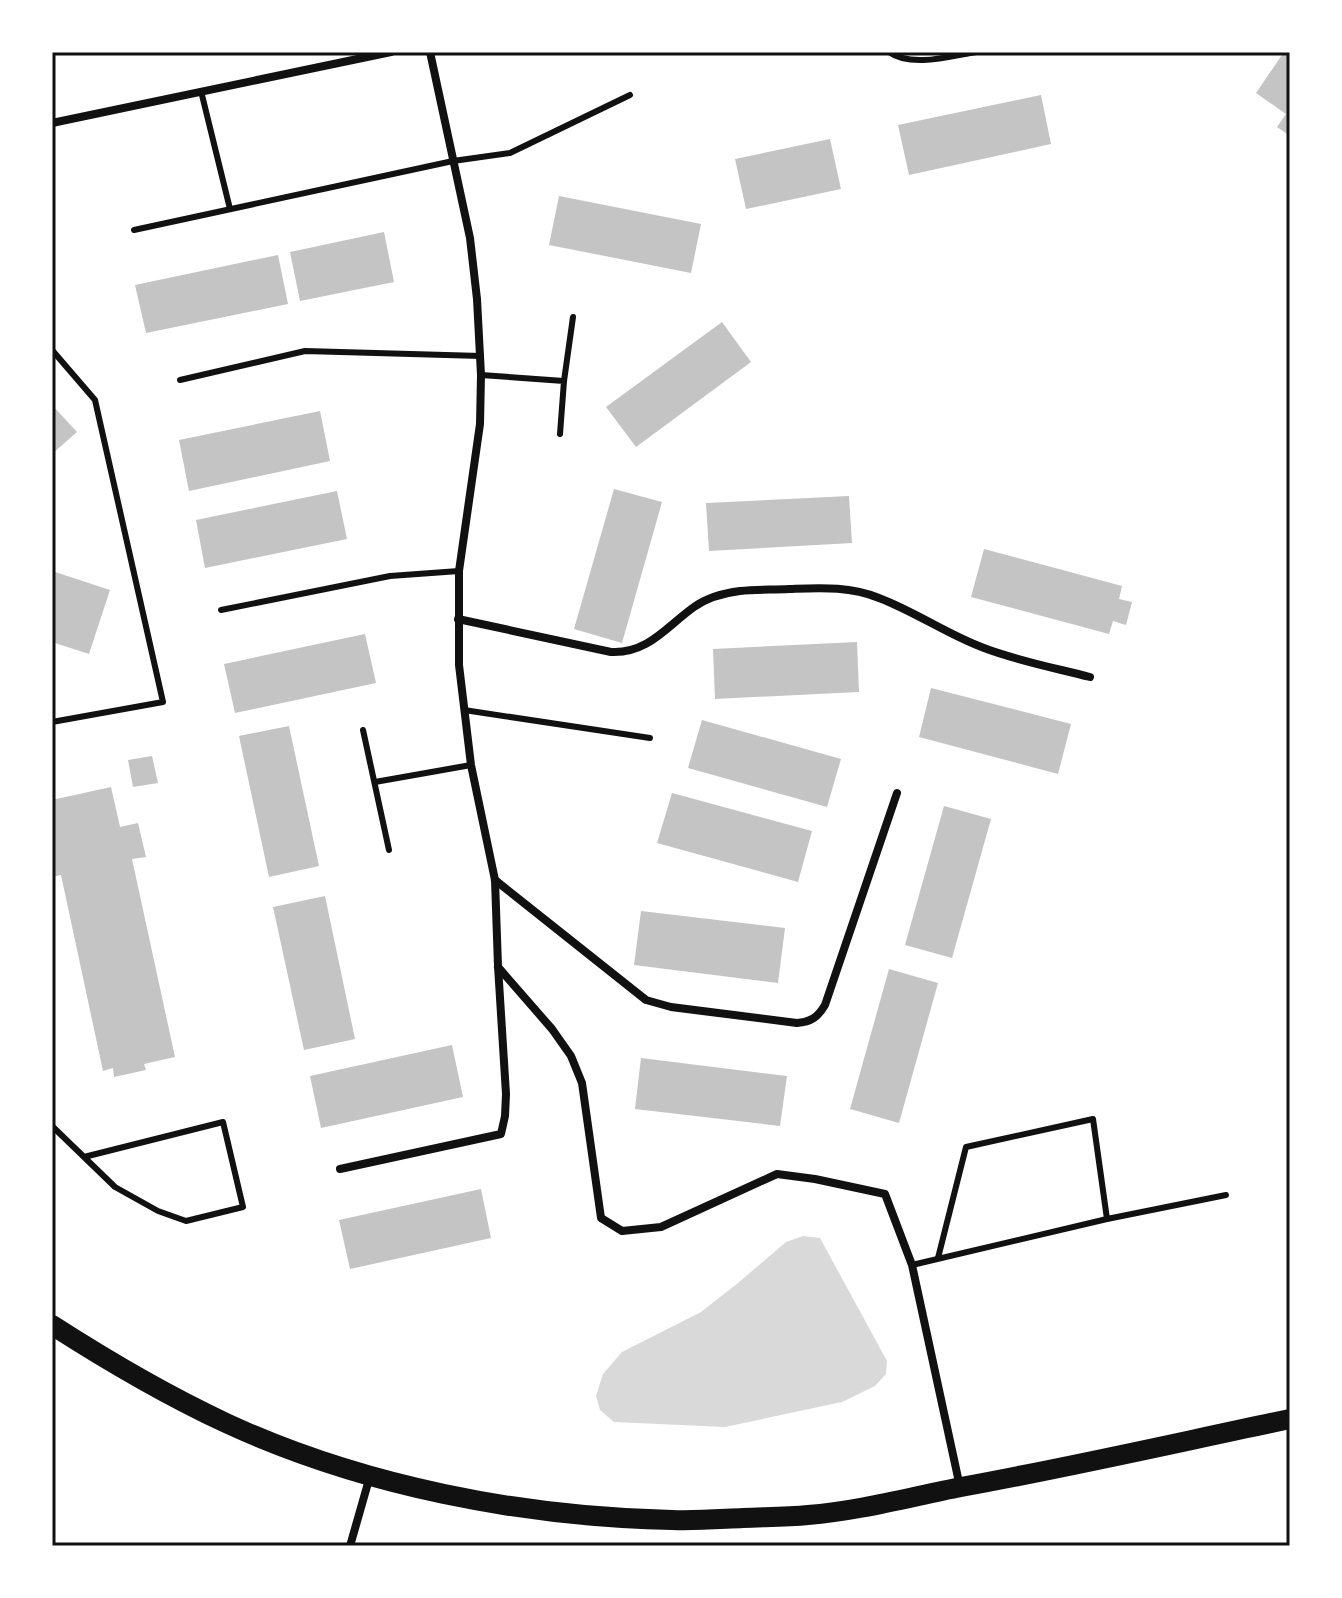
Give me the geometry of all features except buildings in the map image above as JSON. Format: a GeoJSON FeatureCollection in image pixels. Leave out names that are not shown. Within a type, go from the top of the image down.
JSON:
{"type":"FeatureCollection","features":[{"type":"Feature","properties":{"kind":"main road"},"geometry":{"type":"LineString","coordinates":[[52,1325],[164,1392],[229,1424],[300,1453],[443,1493],[548,1511],[609,1517],[675,1520],[807,1516],[1011,1479],[1290,1419]]}},
{"type":"Feature","properties":{"kind":"street"},"geometry":{"type":"LineString","coordinates":[[52,123],[391,52]]}},
{"type":"Feature","properties":{"kind":"street"},"geometry":{"type":"LineString","coordinates":[[340,1169],[501,1134],[505,1116],[495,880],[471,765],[459,665],[459,571],[480,424],[481,356],[477,299],[470,238],[430,52]]}},
{"type":"Feature","properties":{"kind":"street"},"geometry":{"type":"LineString","coordinates":[[458,619],[623,653],[647,644],[696,605],[720,594],[841,587],[877,597],[988,650],[1090,677]]}},
{"type":"Feature","properties":{"kind":"street"},"geometry":{"type":"LineString","coordinates":[[495,880],[646,1000],[671,1007],[809,1022],[819,1015],[825,1005],[897,793]]}},
{"type":"Feature","properties":{"kind":"street"},"geometry":{"type":"LineString","coordinates":[[498,966],[571,1056],[582,1083],[601,1218],[622,1231],[661,1227],[777,1174],[885,1194],[912,1265],[960,1487]]}},
{"type":"Feature","properties":{"kind":"street"},"geometry":{"type":"LineString","coordinates":[[350,1546],[370,1475]]}},
{"type":"Feature","properties":{"kind":"lane"},"geometry":{"type":"LineString","coordinates":[[889,52],[915,61],[976,52]]}},
{"type":"Feature","properties":{"kind":"lane"},"geometry":{"type":"LineString","coordinates":[[201,91],[230,209]]}},
{"type":"Feature","properties":{"kind":"lane"},"geometry":{"type":"LineString","coordinates":[[134,230],[453,161],[510,153],[630,95]]}},
{"type":"Feature","properties":{"kind":"lane"},"geometry":{"type":"LineString","coordinates":[[560,434],[573,317]]}},
{"type":"Feature","properties":{"kind":"lane"},"geometry":{"type":"LineString","coordinates":[[52,350],[95,400],[163,702],[52,722]]}},
{"type":"Feature","properties":{"kind":"lane"},"geometry":{"type":"LineString","coordinates":[[180,380],[305,351],[481,356]]}},
{"type":"Feature","properties":{"kind":"lane"},"geometry":{"type":"LineString","coordinates":[[481,375],[564,381]]}},
{"type":"Feature","properties":{"kind":"lane"},"geometry":{"type":"LineString","coordinates":[[221,610],[390,576],[459,571]]}},
{"type":"Feature","properties":{"kind":"lane"},"geometry":{"type":"LineString","coordinates":[[464,710],[650,738]]}},
{"type":"Feature","properties":{"kind":"lane"},"geometry":{"type":"LineString","coordinates":[[363,730],[389,850]]}},
{"type":"Feature","properties":{"kind":"lane"},"geometry":{"type":"LineString","coordinates":[[375,782],[471,765]]}},
{"type":"Feature","properties":{"kind":"lane"},"geometry":{"type":"LineString","coordinates":[[938,1258],[966,1147],[1093,1119],[1107,1219]]}},
{"type":"Feature","properties":{"kind":"lane"},"geometry":{"type":"LineString","coordinates":[[52,1126],[84,1157],[115,1187],[158,1211],[186,1221],[243,1207],[223,1122],[84,1157]]}},
{"type":"Feature","properties":{"kind":"lane"},"geometry":{"type":"LineString","coordinates":[[912,1265],[1107,1219],[1226,1195]]}},
{"type":"Feature","properties":{"kind":"shaded area"},"geometry":{"type":"Polygon","coordinates":[[[803,1236],[820,1238],[887,1361],[886,1374],[875,1386],[842,1402],[725,1427],[614,1422],[600,1410],[596,1396],[603,1374],[622,1352],[701,1312],[786,1242],[803,1236]]]}}]}
